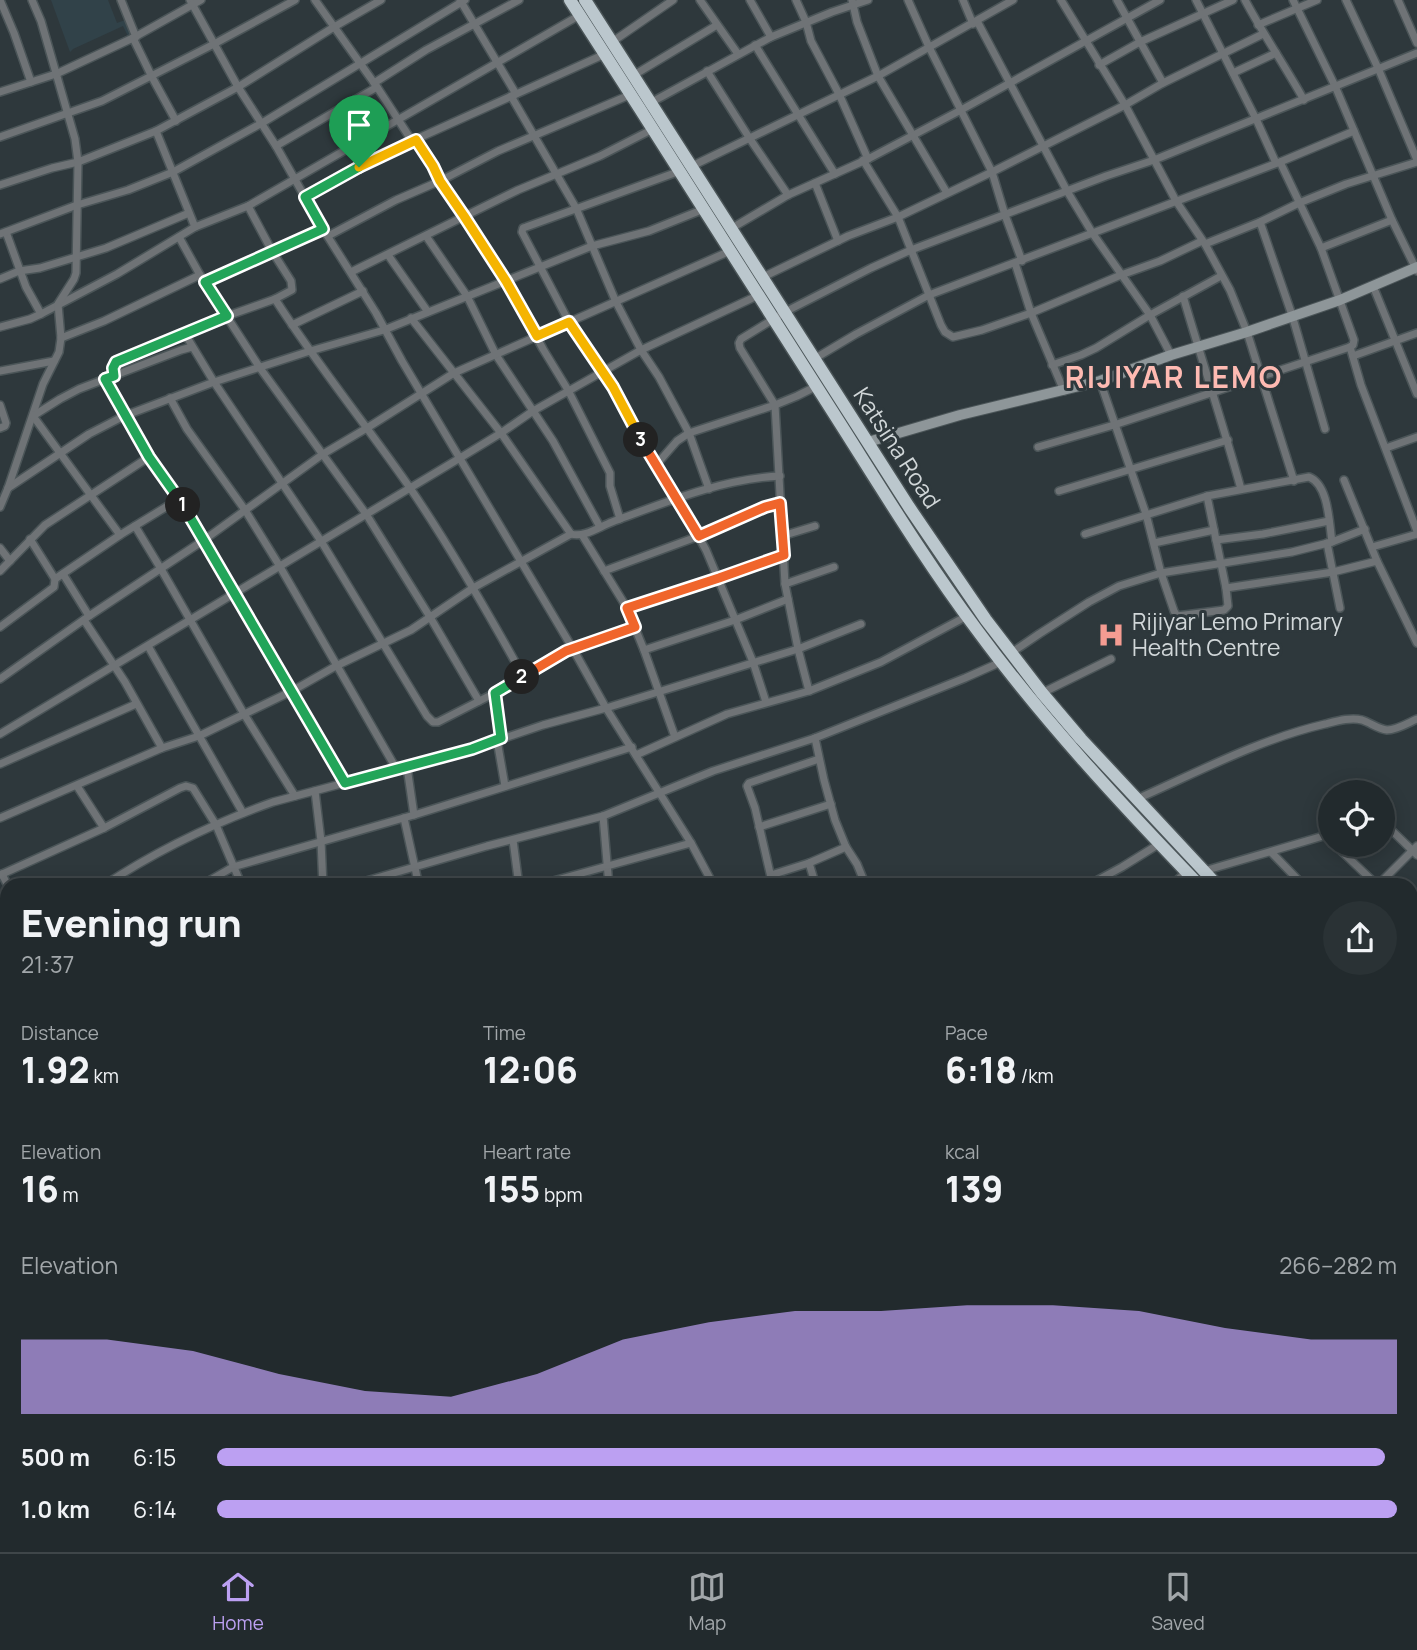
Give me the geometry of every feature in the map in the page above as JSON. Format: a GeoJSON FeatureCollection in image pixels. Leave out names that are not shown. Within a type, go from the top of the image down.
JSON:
{"type":"FeatureCollection","features":[{"type":"Feature","properties":{"kind":"highway","name":"Katsina Road"},"geometry":{"type":"LineString","coordinates":[[570,0],[654,128],[732,228],[763,277],[779,315],[817,386],[940,578],[1001,662],[1073,750],[1192,878]]}},
{"type":"Feature","properties":{"kind":"highway","name":"Katsina Road"},"geometry":{"type":"LineString","coordinates":[[588,1],[652,102],[704,208],[730,251],[759,295],[779,315],[814,359],[951,570],[1042,693],[1136,800],[1211,878]]}},
{"type":"Feature","properties":{"kind":"street"},"geometry":{"type":"LineString","coordinates":[[0,0],[31,82]]}},
{"type":"Feature","properties":{"kind":"street"},"geometry":{"type":"LineString","coordinates":[[0,507],[43,384],[59,352],[61,338],[58,304],[76,273],[78,162],[75,139],[41,21],[32,0]]}},
{"type":"Feature","properties":{"kind":"street"},"geometry":{"type":"LineString","coordinates":[[121,0],[152,77],[176,121]]}},
{"type":"Feature","properties":{"kind":"street"},"geometry":{"type":"LineString","coordinates":[[0,92],[56,74],[134,37],[191,2],[201,0]]}},
{"type":"Feature","properties":{"kind":"street"},"geometry":{"type":"LineString","coordinates":[[0,138],[102,101],[295,0]]}},
{"type":"Feature","properties":{"kind":"street"},"geometry":{"type":"LineString","coordinates":[[315,0],[433,166],[440,181],[506,281],[568,390],[607,466],[620,519]]}},
{"type":"Feature","properties":{"kind":"street"},"geometry":{"type":"LineString","coordinates":[[0,185],[78,162],[156,131],[238,87],[381,0]]}},
{"type":"Feature","properties":{"kind":"street"},"geometry":{"type":"LineString","coordinates":[[276,146],[376,85],[426,50],[519,0]]}},
{"type":"Feature","properties":{"kind":"street"},"geometry":{"type":"LineString","coordinates":[[612,42],[673,0]]}},
{"type":"Feature","properties":{"kind":"street"},"geometry":{"type":"LineString","coordinates":[[700,0],[738,54]]}},
{"type":"Feature","properties":{"kind":"street"},"geometry":{"type":"LineString","coordinates":[[750,0],[771,37]]}},
{"type":"Feature","properties":{"kind":"street"},"geometry":{"type":"LineString","coordinates":[[796,0],[811,41],[839,94],[866,159],[898,217],[945,332],[953,337],[1031,313],[1203,242],[1260,222],[1346,184],[1417,161],[1346,0]]}},
{"type":"Feature","properties":{"kind":"street"},"geometry":{"type":"LineString","coordinates":[[652,102],[771,37],[853,3],[868,0]]}},
{"type":"Feature","properties":{"kind":"street"},"geometry":{"type":"LineString","coordinates":[[908,0],[992,172],[1031,313],[1064,391]]}},
{"type":"Feature","properties":{"kind":"street"},"geometry":{"type":"LineString","coordinates":[[963,0],[1011,81],[1093,234],[1150,315],[1171,355]]}},
{"type":"Feature","properties":{"kind":"street"},"geometry":{"type":"LineString","coordinates":[[766,702],[753,662],[699,536],[621,400],[569,322],[522,232],[523,228],[687,169],[878,76],[1013,0]]}},
{"type":"Feature","properties":{"kind":"street"},"geometry":{"type":"LineString","coordinates":[[1061,0],[1125,105],[1177,201],[1230,290],[1247,332],[1294,481]]}},
{"type":"Feature","properties":{"kind":"street"},"geometry":{"type":"LineString","coordinates":[[1117,0],[1164,83]]}},
{"type":"Feature","properties":{"kind":"street"},"geometry":{"type":"LineString","coordinates":[[732,228],[788,195],[913,136],[1160,0]]}},
{"type":"Feature","properties":{"kind":"street"},"geometry":{"type":"LineString","coordinates":[[1196,0],[1321,248],[1354,340],[1351,351],[1361,384],[1417,532],[1372,547]]}},
{"type":"Feature","properties":{"kind":"street"},"geometry":{"type":"LineString","coordinates":[[1099,65],[1139,42],[1233,0]]}},
{"type":"Feature","properties":{"kind":"street"},"geometry":{"type":"LineString","coordinates":[[1245,0],[1304,100]]}},
{"type":"Feature","properties":{"kind":"street"},"geometry":{"type":"LineString","coordinates":[[868,442],[960,415],[1100,382],[1171,355],[1340,299],[1416,269],[1372,176],[1335,86],[1293,0]]}},
{"type":"Feature","properties":{"kind":"street"},"geometry":{"type":"LineString","coordinates":[[1258,25],[1317,0]]}},
{"type":"Feature","properties":{"kind":"street"},"geometry":{"type":"LineString","coordinates":[[1398,0],[1417,43]]}},
{"type":"Feature","properties":{"kind":"street"},"geometry":{"type":"LineString","coordinates":[[41,314],[3,233],[173,172],[262,123],[462,1],[576,208],[616,303],[689,433],[709,489]]}},
{"type":"Feature","properties":{"kind":"street"},"geometry":{"type":"LineString","coordinates":[[191,2],[238,87],[363,291],[606,708],[691,843],[710,878]]}},
{"type":"Feature","properties":{"kind":"street"},"geometry":{"type":"LineString","coordinates":[[853,3],[857,22],[878,76],[947,193]]}},
{"type":"Feature","properties":{"kind":"street"},"geometry":{"type":"LineString","coordinates":[[0,327],[41,314],[195,227],[248,206],[580,15]]}},
{"type":"Feature","properties":{"kind":"street"},"geometry":{"type":"LineString","coordinates":[[634,75],[717,25]]}},
{"type":"Feature","properties":{"kind":"street"},"geometry":{"type":"LineString","coordinates":[[763,277],[992,172],[1263,34]]}},
{"type":"Feature","properties":{"kind":"street"},"geometry":{"type":"LineString","coordinates":[[755,45],[835,174]]}},
{"type":"Feature","properties":{"kind":"street"},"geometry":{"type":"LineString","coordinates":[[1233,74],[1276,53]]}},
{"type":"Feature","properties":{"kind":"street"},"geometry":{"type":"LineString","coordinates":[[809,691],[785,583],[775,405],[738,343],[741,339],[779,315],[911,250],[1154,160],[1417,53]]}},
{"type":"Feature","properties":{"kind":"street"},"geometry":{"type":"LineString","coordinates":[[305,197],[414,141],[605,54]]}},
{"type":"Feature","properties":{"kind":"street"},"geometry":{"type":"LineString","coordinates":[[708,71],[788,195]]}},
{"type":"Feature","properties":{"kind":"street"},"geometry":{"type":"LineString","coordinates":[[328,236],[498,151],[632,94]]}},
{"type":"Feature","properties":{"kind":"street"},"geometry":{"type":"LineString","coordinates":[[351,272],[464,216],[600,156],[654,128]]}},
{"type":"Feature","properties":{"kind":"street"},"geometry":{"type":"LineString","coordinates":[[156,131],[195,227]]}},
{"type":"Feature","properties":{"kind":"street"},"geometry":{"type":"LineString","coordinates":[[814,359],[929,295],[1278,163],[1354,131]]}},
{"type":"Feature","properties":{"kind":"street"},"geometry":{"type":"LineString","coordinates":[[815,183],[838,241]]}},
{"type":"Feature","properties":{"kind":"street"},"geometry":{"type":"LineString","coordinates":[[114,376],[113,368],[116,362],[292,290],[293,285],[248,206]]}},
{"type":"Feature","properties":{"kind":"street"},"geometry":{"type":"LineString","coordinates":[[4,490],[89,434],[124,416],[214,382],[384,330],[592,246],[649,231],[704,208]]}},
{"type":"Feature","properties":{"kind":"street"},"geometry":{"type":"LineString","coordinates":[[0,279],[19,271],[40,268],[106,248],[189,213]]}},
{"type":"Feature","properties":{"kind":"street"},"geometry":{"type":"LineString","coordinates":[[1321,248],[1392,220]]}},
{"type":"Feature","properties":{"kind":"street"},"geometry":{"type":"LineString","coordinates":[[1260,222],[1307,362],[1325,429]]}},
{"type":"Feature","properties":{"kind":"street"},"geometry":{"type":"LineString","coordinates":[[205,282],[323,229]]}},
{"type":"Feature","properties":{"kind":"street"},"geometry":{"type":"LineString","coordinates":[[426,236],[467,296],[496,355],[553,441],[600,527]]}},
{"type":"Feature","properties":{"kind":"street"},"geometry":{"type":"LineString","coordinates":[[179,237],[200,275],[260,368],[366,513],[479,701]]}},
{"type":"Feature","properties":{"kind":"street"},"geometry":{"type":"LineString","coordinates":[[0,679],[204,540],[323,454],[454,373],[730,251]]}},
{"type":"Feature","properties":{"kind":"street"},"geometry":{"type":"LineString","coordinates":[[388,255],[428,312]]}},
{"type":"Feature","properties":{"kind":"street"},"geometry":{"type":"LineString","coordinates":[[61,338],[104,321],[200,275]]}},
{"type":"Feature","properties":{"kind":"street"},"geometry":{"type":"LineString","coordinates":[[1052,365],[1096,348],[1221,276]]}},
{"type":"Feature","properties":{"kind":"street"},"geometry":{"type":"LineString","coordinates":[[1373,286],[1417,394]]}},
{"type":"Feature","properties":{"kind":"street"},"geometry":{"type":"LineString","coordinates":[[292,324],[363,291]]}},
{"type":"Feature","properties":{"kind":"street"},"geometry":{"type":"LineString","coordinates":[[0,734],[460,458],[568,390],[641,350],[759,295]]}},
{"type":"Feature","properties":{"kind":"street"},"geometry":{"type":"LineString","coordinates":[[1183,296],[1241,489]]}},
{"type":"Feature","properties":{"kind":"street"},"geometry":{"type":"LineString","coordinates":[[275,299],[409,487],[473,588],[523,676]]}},
{"type":"Feature","properties":{"kind":"street"},"geometry":{"type":"LineString","coordinates":[[411,318],[500,433],[571,534],[582,535],[620,519],[709,489],[747,479],[780,476]]}},
{"type":"Feature","properties":{"kind":"street"},"geometry":{"type":"LineString","coordinates":[[1038,447],[1307,362],[1417,333]]}},
{"type":"Feature","properties":{"kind":"street"},"geometry":{"type":"LineString","coordinates":[[185,334],[214,382],[321,541],[433,722],[438,722],[495,693],[573,649],[635,627]]}},
{"type":"Feature","properties":{"kind":"street"},"geometry":{"type":"LineString","coordinates":[[33,416],[79,388],[192,347]]}},
{"type":"Feature","properties":{"kind":"street"},"geometry":{"type":"LineString","coordinates":[[0,371],[54,361]]}},
{"type":"Feature","properties":{"kind":"street"},"geometry":{"type":"LineString","coordinates":[[105,379],[149,457],[204,540],[345,783]]}},
{"type":"Feature","properties":{"kind":"street"},"geometry":{"type":"LineString","coordinates":[[1100,382],[1146,514],[1161,573],[1177,617],[1224,610],[1228,606],[1207,496]]}},
{"type":"Feature","properties":{"kind":"street"},"geometry":{"type":"LineString","coordinates":[[656,465],[677,441],[689,433],[797,397],[817,386]]}},
{"type":"Feature","properties":{"kind":"street"},"geometry":{"type":"LineString","coordinates":[[170,398],[187,429],[245,510],[279,565],[397,770]]}},
{"type":"Feature","properties":{"kind":"street"},"geometry":{"type":"LineString","coordinates":[[0,405],[6,423],[0,428]]}},
{"type":"Feature","properties":{"kind":"street"},"geometry":{"type":"LineString","coordinates":[[33,416],[120,535]]}},
{"type":"Feature","properties":{"kind":"street"},"geometry":{"type":"LineString","coordinates":[[1386,448],[1417,437]]}},
{"type":"Feature","properties":{"kind":"street"},"geometry":{"type":"LineString","coordinates":[[1059,492],[1227,440]]}},
{"type":"Feature","properties":{"kind":"street"},"geometry":{"type":"LineString","coordinates":[[0,571],[45,525],[149,457]]}},
{"type":"Feature","properties":{"kind":"street"},"geometry":{"type":"LineString","coordinates":[[1085,534],[1207,496],[1309,477],[1316,480],[1322,488],[1340,608]]}},
{"type":"Feature","properties":{"kind":"street"},"geometry":{"type":"LineString","coordinates":[[1344,480],[1377,561],[1417,643]]}},
{"type":"Feature","properties":{"kind":"street"},"geometry":{"type":"LineString","coordinates":[[55,579],[179,499]]}},
{"type":"Feature","properties":{"kind":"street"},"geometry":{"type":"LineString","coordinates":[[604,571],[780,503]]}},
{"type":"Feature","properties":{"kind":"street"},"geometry":{"type":"LineString","coordinates":[[1216,540],[1329,521]]}},
{"type":"Feature","properties":{"kind":"street"},"geometry":{"type":"LineString","coordinates":[[135,526],[295,796]]}},
{"type":"Feature","properties":{"kind":"street"},"geometry":{"type":"LineString","coordinates":[[782,536],[815,526]]}},
{"type":"Feature","properties":{"kind":"street"},"geometry":{"type":"LineString","coordinates":[[1012,653],[1089,602],[1119,586],[1161,573],[1292,552],[1330,543],[1365,529]]}},
{"type":"Feature","properties":{"kind":"street"},"geometry":{"type":"LineString","coordinates":[[1154,543],[1214,530]]}},
{"type":"Feature","properties":{"kind":"street"},"geometry":{"type":"LineString","coordinates":[[0,818],[162,748],[199,736],[292,691],[336,666],[411,630],[473,588],[571,534]]}},
{"type":"Feature","properties":{"kind":"street"},"geometry":{"type":"LineString","coordinates":[[582,535],[627,608],[675,737]]}},
{"type":"Feature","properties":{"kind":"street"},"geometry":{"type":"LineString","coordinates":[[0,627],[54,587],[55,579],[30,539]]}},
{"type":"Feature","properties":{"kind":"street"},"geometry":{"type":"LineString","coordinates":[[0,548],[10,561]]}},
{"type":"Feature","properties":{"kind":"street"},"geometry":{"type":"LineString","coordinates":[[627,608],[784,555]]}},
{"type":"Feature","properties":{"kind":"street"},"geometry":{"type":"LineString","coordinates":[[1226,589],[1333,572],[1377,561]]}},
{"type":"Feature","properties":{"kind":"street"},"geometry":{"type":"LineString","coordinates":[[785,583],[834,567]]}},
{"type":"Feature","properties":{"kind":"street"},"geometry":{"type":"LineString","coordinates":[[64,574],[113,666],[162,748]]}},
{"type":"Feature","properties":{"kind":"street"},"geometry":{"type":"LineString","coordinates":[[644,650],[735,620],[788,599]]}},
{"type":"Feature","properties":{"kind":"street"},"geometry":{"type":"LineString","coordinates":[[636,755],[727,714],[809,691],[881,662],[967,616]]}},
{"type":"Feature","properties":{"kind":"street"},"geometry":{"type":"LineString","coordinates":[[116,878],[154,855],[243,813],[315,790],[472,749],[543,725],[798,649],[861,624]]}},
{"type":"Feature","properties":{"kind":"street"},"geometry":{"type":"LineString","coordinates":[[148,646],[243,813]]}},
{"type":"Feature","properties":{"kind":"street"},"geometry":{"type":"LineString","coordinates":[[1042,693],[1111,659]]}},
{"type":"Feature","properties":{"kind":"street"},"geometry":{"type":"LineString","coordinates":[[377,878],[603,816],[713,771],[815,738],[1001,662]]}},
{"type":"Feature","properties":{"kind":"street"},"geometry":{"type":"LineString","coordinates":[[495,693],[505,786]]}},
{"type":"Feature","properties":{"kind":"street"},"geometry":{"type":"LineString","coordinates":[[0,764],[136,704]]}},
{"type":"Feature","properties":{"kind":"street"},"geometry":{"type":"LineString","coordinates":[[1136,800],[1247,750],[1325,724],[1352,719],[1388,730],[1417,719]]}},
{"type":"Feature","properties":{"kind":"street"},"geometry":{"type":"LineString","coordinates":[[815,738],[831,804],[846,847],[863,878]]}},
{"type":"Feature","properties":{"kind":"street"},"geometry":{"type":"LineString","coordinates":[[214,878],[233,867],[414,815],[632,747]]}},
{"type":"Feature","properties":{"kind":"street"},"geometry":{"type":"LineString","coordinates":[[772,878],[747,786],[819,759]]}},
{"type":"Feature","properties":{"kind":"street"},"geometry":{"type":"LineString","coordinates":[[407,767],[414,815]]}},
{"type":"Feature","properties":{"kind":"street"},"geometry":{"type":"LineString","coordinates":[[77,786],[104,828]]}},
{"type":"Feature","properties":{"kind":"street"},"geometry":{"type":"LineString","coordinates":[[1,875],[104,828],[186,786],[193,788],[216,825],[238,878]]}},
{"type":"Feature","properties":{"kind":"street"},"geometry":{"type":"LineString","coordinates":[[315,790],[323,878]]}},
{"type":"Feature","properties":{"kind":"street"},"geometry":{"type":"LineString","coordinates":[[759,827],[831,804]]}},
{"type":"Feature","properties":{"kind":"street"},"geometry":{"type":"LineString","coordinates":[[603,816],[609,878]]}},
{"type":"Feature","properties":{"kind":"street"},"geometry":{"type":"LineString","coordinates":[[404,818],[417,878]]}},
{"type":"Feature","properties":{"kind":"street"},"geometry":{"type":"LineString","coordinates":[[1385,878],[1415,850],[1395,832]]}},
{"type":"Feature","properties":{"kind":"street"},"geometry":{"type":"LineString","coordinates":[[513,839],[518,878]]}},
{"type":"Feature","properties":{"kind":"street"},"geometry":{"type":"LineString","coordinates":[[1204,871],[1318,840]]}},
{"type":"Feature","properties":{"kind":"street"},"geometry":{"type":"LineString","coordinates":[[564,878],[691,843]]}},
{"type":"Feature","properties":{"kind":"street"},"geometry":{"type":"LineString","coordinates":[[1102,878],[1159,844]]}},
{"type":"Feature","properties":{"kind":"street"},"geometry":{"type":"LineString","coordinates":[[771,875],[846,847]]}},
{"type":"Feature","properties":{"kind":"street"},"geometry":{"type":"LineString","coordinates":[[1271,852],[1296,878]]}},
{"type":"Feature","properties":{"kind":"street"},"geometry":{"type":"LineString","coordinates":[[1348,857],[1370,878]]}},
{"type":"Feature","properties":{"kind":"street"},"geometry":{"type":"LineString","coordinates":[[809,863],[814,878]]}},
{"type":"Feature","properties":{"kind":"street"},"geometry":{"type":"LineString","coordinates":[[1180,878],[1186,872]]}},
{"type":"Feature","properties":{"kind":"shaded area"},"geometry":{"type":"Polygon","coordinates":[[[51,0],[108,0],[117,23],[125,20],[132,34],[128,36],[123,26],[70,52],[51,0]]]}},
{"type":"Feature","properties":{"kind":"place","name":"Rijiyar Lemo Primary Health Centre"},"geometry":{"type":"Point","coordinates":[1111,635]}},
{"type":"Feature","properties":{"kind":"district","name":"RIJIYAR LEMO"},"geometry":{"type":"Point","coordinates":[1174,378]}},
{"type":"Feature","properties":{"kind":"route"},"geometry":{"type":"LineString","coordinates":[[416,140],[506,281],[537,336],[569,322],[621,400],[651,457],[699,536],[780,503],[784,555],[627,608],[635,627],[566,651],[495,693],[501,738],[472,749],[345,783],[204,540],[149,457],[105,379],[114,376],[113,365],[116,362],[227,316],[205,282],[323,229],[305,197],[359,167],[416,140]]}}]}
